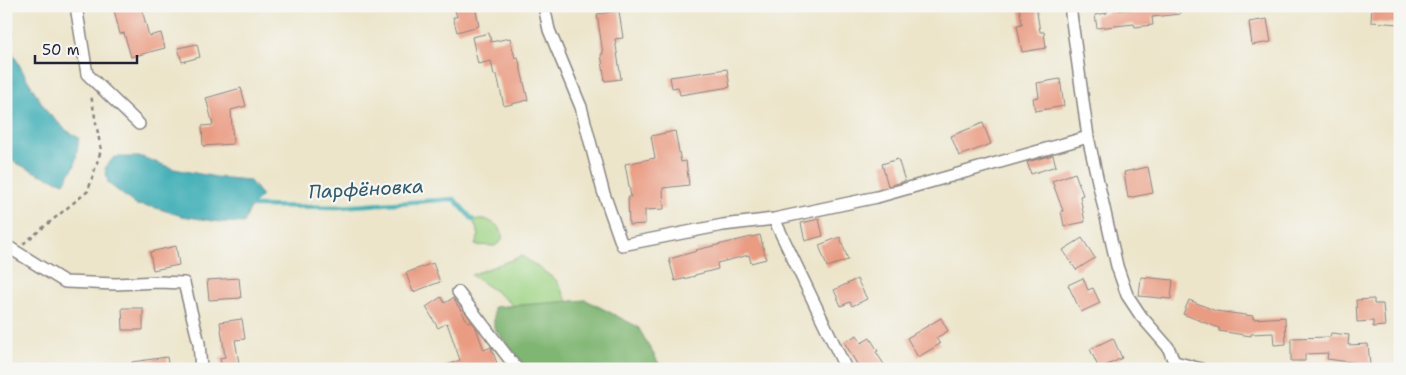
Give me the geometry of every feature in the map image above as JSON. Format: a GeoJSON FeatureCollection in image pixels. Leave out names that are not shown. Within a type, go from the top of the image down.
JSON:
{"type":"FeatureCollection","features":[{"type":"Feature","properties":{"kind":"street"},"geometry":{"type":"LineString","coordinates":[[76,6],[87,74],[139,124]]}},
{"type":"Feature","properties":{"kind":"street"},"geometry":{"type":"LineString","coordinates":[[544,6],[548,30],[582,107],[602,191],[622,245],[722,225],[774,219],[876,197],[1088,137]]}},
{"type":"Feature","properties":{"kind":"street"},"geometry":{"type":"LineString","coordinates":[[1071,6],[1088,137],[1116,266],[1127,295],[1141,316],[1168,347],[1176,365],[1201,369]]}},
{"type":"Feature","properties":{"kind":"street"},"geometry":{"type":"LineString","coordinates":[[774,219],[846,369]]}},
{"type":"Feature","properties":{"kind":"street"},"geometry":{"type":"LineString","coordinates":[[10,250],[65,282],[116,284],[184,283],[199,344],[201,369]]}},
{"type":"Feature","properties":{"kind":"street"},"geometry":{"type":"LineString","coordinates":[[458,292],[517,369]]}},
{"type":"Feature","properties":{"kind":"path"},"geometry":{"type":"LineString","coordinates":[[10,250],[88,191],[101,150],[87,74]]}},
{"type":"Feature","properties":{"kind":"green space"},"geometry":{"type":"Polygon","coordinates":[[[485,219],[500,229],[502,240],[495,246],[475,245],[479,235],[473,220],[485,219]]]}},
{"type":"Feature","properties":{"kind":"green space"},"geometry":{"type":"Polygon","coordinates":[[[522,256],[556,280],[568,302],[514,306],[471,275],[522,256]]]}},
{"type":"Feature","properties":{"kind":"green space"},"geometry":{"type":"Polygon","coordinates":[[[586,300],[638,327],[662,369],[528,369],[494,328],[494,307],[586,300]]]}},
{"type":"Feature","properties":{"kind":"water"},"geometry":{"type":"Polygon","coordinates":[[[13,31],[11,50],[27,79],[48,113],[66,130],[79,138],[75,165],[64,183],[39,174],[6,158],[6,35],[13,31]]]}},
{"type":"Feature","properties":{"kind":"water"},"geometry":{"type":"Polygon","coordinates":[[[114,157],[142,157],[174,169],[216,177],[249,180],[262,196],[251,206],[244,223],[220,222],[182,216],[153,207],[136,205],[108,183],[105,168],[114,157]]]}},
{"type":"Feature","properties":{"kind":"building"},"geometry":{"type":"Polygon","coordinates":[[[129,6],[141,6],[149,36],[161,33],[165,48],[131,57],[124,33],[120,34],[114,10],[129,6]]]}},
{"type":"Feature","properties":{"kind":"building"},"geometry":{"type":"Polygon","coordinates":[[[454,6],[475,6],[479,26],[457,32],[453,17],[457,17],[454,6]]]}},
{"type":"Feature","properties":{"kind":"building"},"geometry":{"type":"Polygon","coordinates":[[[1019,6],[1036,6],[1040,32],[1044,32],[1046,48],[1022,52],[1017,25],[1022,24],[1019,6]]]}},
{"type":"Feature","properties":{"kind":"building"},"geometry":{"type":"Polygon","coordinates":[[[1140,6],[1180,6],[1180,14],[1152,17],[1153,25],[1135,27],[1134,24],[1097,28],[1095,15],[1107,13],[1107,8],[1119,7],[1119,10],[1140,8],[1140,6]]]}},
{"type":"Feature","properties":{"kind":"building"},"geometry":{"type":"Polygon","coordinates":[[[1372,6],[1400,6],[1400,24],[1371,22],[1372,6]]]}},
{"type":"Feature","properties":{"kind":"building"},"geometry":{"type":"Polygon","coordinates":[[[619,11],[623,38],[615,39],[621,79],[605,81],[597,14],[619,11]]]}},
{"type":"Feature","properties":{"kind":"building"},"geometry":{"type":"Polygon","coordinates":[[[1267,19],[1271,42],[1252,45],[1249,22],[1267,19]]]}},
{"type":"Feature","properties":{"kind":"building"},"geometry":{"type":"Polygon","coordinates":[[[489,33],[491,42],[510,38],[515,58],[518,57],[528,100],[504,106],[497,75],[494,75],[491,61],[478,64],[472,37],[489,33]]]}},
{"type":"Feature","properties":{"kind":"building"},"geometry":{"type":"Polygon","coordinates":[[[197,44],[200,57],[182,62],[178,48],[197,44]]]}},
{"type":"Feature","properties":{"kind":"building"},"geometry":{"type":"Polygon","coordinates":[[[727,69],[730,87],[680,95],[678,87],[672,88],[670,77],[727,69]]]}},
{"type":"Feature","properties":{"kind":"building"},"geometry":{"type":"Polygon","coordinates":[[[1060,79],[1064,106],[1035,111],[1033,98],[1039,97],[1037,83],[1060,79]]]}},
{"type":"Feature","properties":{"kind":"building"},"geometry":{"type":"Polygon","coordinates":[[[241,88],[246,106],[231,110],[233,144],[203,146],[202,126],[213,125],[206,98],[241,88]]]}},
{"type":"Feature","properties":{"kind":"building"},"geometry":{"type":"Polygon","coordinates":[[[983,123],[991,144],[959,156],[951,136],[983,123]]]}},
{"type":"Feature","properties":{"kind":"building"},"geometry":{"type":"Polygon","coordinates":[[[675,131],[681,162],[686,161],[689,185],[663,188],[664,209],[645,210],[645,224],[629,225],[628,197],[631,197],[625,164],[655,158],[651,136],[675,131]]]}},
{"type":"Feature","properties":{"kind":"building"},"geometry":{"type":"Polygon","coordinates":[[[1053,155],[1056,166],[1031,174],[1027,162],[1053,155]]]}},
{"type":"Feature","properties":{"kind":"building"},"geometry":{"type":"Polygon","coordinates":[[[898,159],[905,181],[888,186],[882,164],[898,159]]]}},
{"type":"Feature","properties":{"kind":"building"},"geometry":{"type":"Polygon","coordinates":[[[1148,167],[1153,193],[1128,198],[1124,172],[1148,167]]]}},
{"type":"Feature","properties":{"kind":"building"},"geometry":{"type":"Polygon","coordinates":[[[1075,173],[1083,195],[1080,196],[1085,222],[1064,226],[1061,211],[1063,211],[1052,181],[1075,173]]]}},
{"type":"Feature","properties":{"kind":"building"},"geometry":{"type":"Polygon","coordinates":[[[819,219],[823,236],[805,241],[801,223],[819,219]]]}},
{"type":"Feature","properties":{"kind":"building"},"geometry":{"type":"Polygon","coordinates":[[[760,235],[766,259],[751,263],[749,255],[717,263],[718,269],[675,281],[669,259],[696,250],[760,235]]]}},
{"type":"Feature","properties":{"kind":"building"},"geometry":{"type":"Polygon","coordinates":[[[840,237],[848,260],[827,267],[819,245],[840,237]]]}},
{"type":"Feature","properties":{"kind":"building"},"geometry":{"type":"Polygon","coordinates":[[[1082,238],[1095,258],[1076,270],[1063,250],[1082,238]]]}},
{"type":"Feature","properties":{"kind":"building"},"geometry":{"type":"Polygon","coordinates":[[[176,246],[179,265],[153,270],[150,252],[176,246]]]}},
{"type":"Feature","properties":{"kind":"building"},"geometry":{"type":"Polygon","coordinates":[[[433,263],[440,282],[413,292],[406,273],[433,263]]]}},
{"type":"Feature","properties":{"kind":"building"},"geometry":{"type":"Polygon","coordinates":[[[1141,277],[1173,280],[1171,299],[1139,296],[1141,277]]]}},
{"type":"Feature","properties":{"kind":"building"},"geometry":{"type":"Polygon","coordinates":[[[239,278],[241,298],[209,300],[207,280],[239,278]]]}},
{"type":"Feature","properties":{"kind":"building"},"geometry":{"type":"Polygon","coordinates":[[[1083,278],[1088,290],[1093,288],[1100,303],[1081,312],[1068,285],[1083,278]]]}},
{"type":"Feature","properties":{"kind":"building"},"geometry":{"type":"Polygon","coordinates":[[[857,279],[867,299],[852,306],[850,302],[841,306],[834,290],[857,279]]]}},
{"type":"Feature","properties":{"kind":"building"},"geometry":{"type":"Polygon","coordinates":[[[441,297],[445,303],[453,298],[468,322],[470,321],[476,328],[484,350],[491,347],[498,366],[492,369],[438,369],[460,360],[447,323],[438,328],[426,307],[441,297]]]}},
{"type":"Feature","properties":{"kind":"building"},"geometry":{"type":"Polygon","coordinates":[[[1374,299],[1374,304],[1383,304],[1385,326],[1373,327],[1373,321],[1357,322],[1356,300],[1374,299]]]}},
{"type":"Feature","properties":{"kind":"building"},"geometry":{"type":"Polygon","coordinates":[[[1189,300],[1216,311],[1253,316],[1253,319],[1285,317],[1286,344],[1274,345],[1273,333],[1251,334],[1251,336],[1219,331],[1219,328],[1183,314],[1189,300]]]}},
{"type":"Feature","properties":{"kind":"building"},"geometry":{"type":"Polygon","coordinates":[[[122,308],[143,308],[143,330],[123,330],[122,308]]]}},
{"type":"Feature","properties":{"kind":"building"},"geometry":{"type":"Polygon","coordinates":[[[941,318],[948,331],[936,338],[940,344],[918,357],[907,338],[941,318]]]}},
{"type":"Feature","properties":{"kind":"building"},"geometry":{"type":"Polygon","coordinates":[[[242,319],[245,339],[235,340],[240,369],[222,369],[220,358],[225,357],[220,322],[242,319]]]}},
{"type":"Feature","properties":{"kind":"building"},"geometry":{"type":"Polygon","coordinates":[[[1331,333],[1349,335],[1348,345],[1368,344],[1370,365],[1357,366],[1357,363],[1327,359],[1328,353],[1305,354],[1305,361],[1291,361],[1291,338],[1330,337],[1331,333]]]}},
{"type":"Feature","properties":{"kind":"building"},"geometry":{"type":"Polygon","coordinates":[[[857,335],[861,343],[870,338],[887,369],[860,369],[844,342],[857,335]]]}},
{"type":"Feature","properties":{"kind":"building"},"geometry":{"type":"Polygon","coordinates":[[[1113,338],[1122,358],[1099,369],[1090,349],[1113,338]]]}},
{"type":"Feature","properties":{"kind":"building"},"geometry":{"type":"Polygon","coordinates":[[[167,357],[169,369],[132,369],[132,362],[167,357]]]}},
{"type":"Feature","properties":{"kind":"waterway","name":"Парфёновка"},"geometry":{"type":"LineString","coordinates":[[251,206],[339,207],[454,199],[473,220]]}}]}
